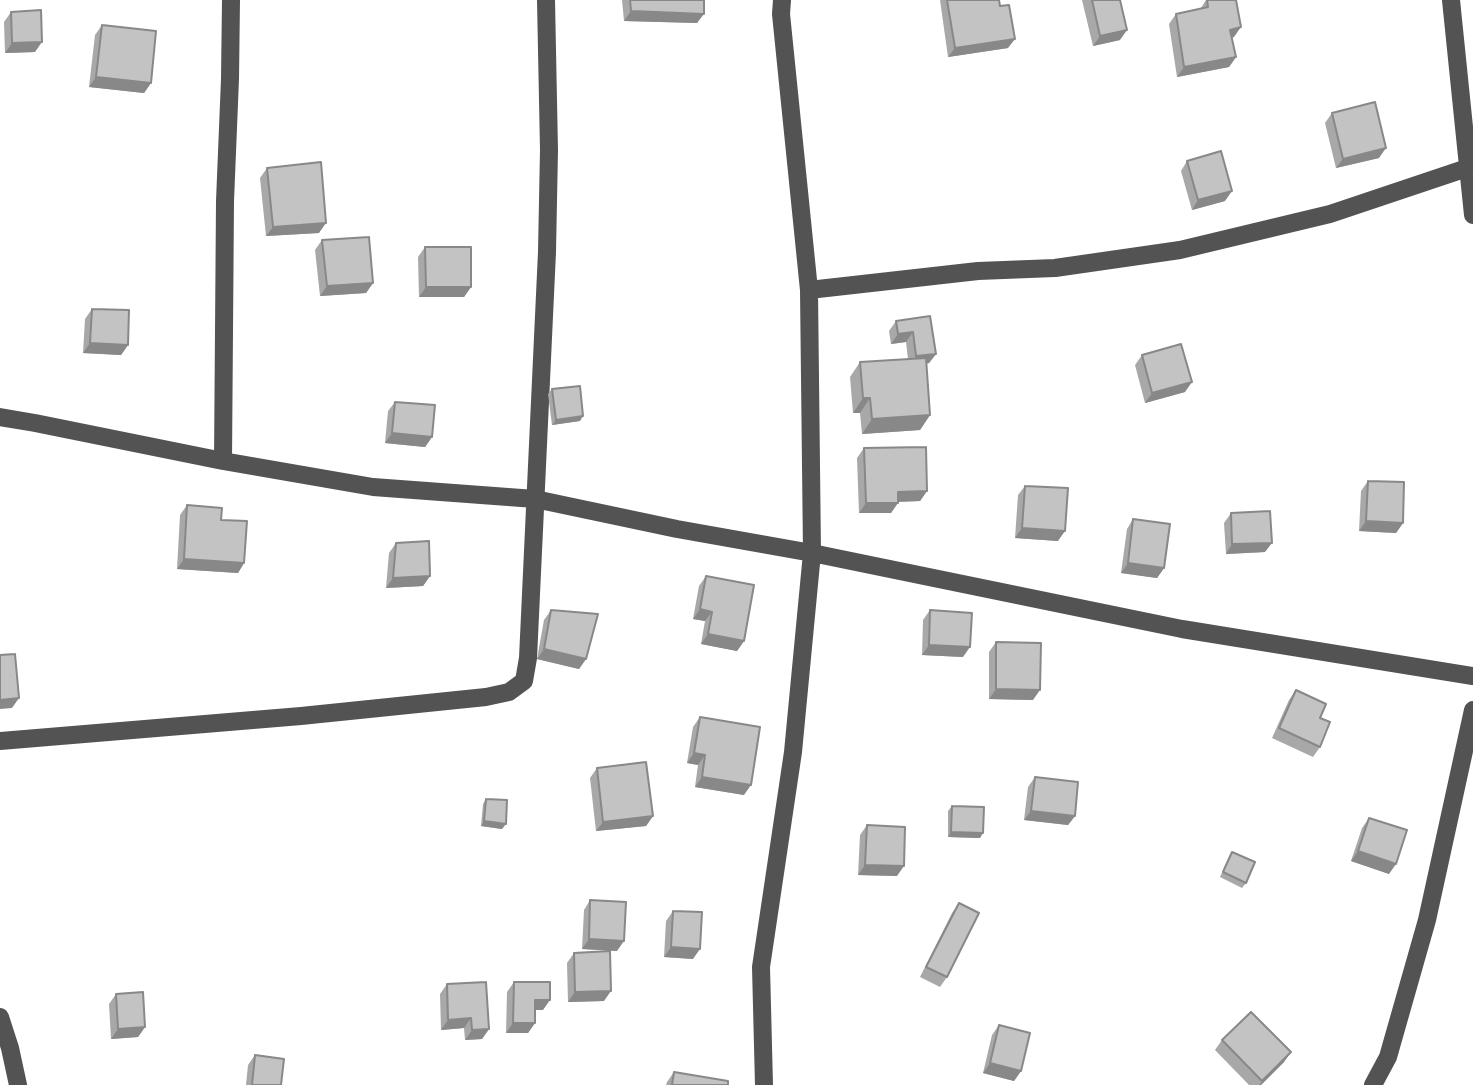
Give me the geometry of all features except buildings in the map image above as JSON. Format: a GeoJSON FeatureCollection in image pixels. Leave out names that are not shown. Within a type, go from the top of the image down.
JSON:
{"type":"FeatureCollection","features":[{"type":"Feature","properties":{"kind":"street"},"geometry":{"type":"LineString","coordinates":[[223,461],[225,215],[231,0]]}},
{"type":"Feature","properties":{"kind":"street"},"geometry":{"type":"LineString","coordinates":[[0,741],[486,697],[509,692],[524,681],[528,658],[547,252],[549,150],[546,0]]}},
{"type":"Feature","properties":{"kind":"street"},"geometry":{"type":"LineString","coordinates":[[764,1085],[761,967],[793,752],[812,553],[809,290],[781,14],[782,0]]}},
{"type":"Feature","properties":{"kind":"street"},"geometry":{"type":"LineString","coordinates":[[1451,0],[1471,167],[1473,215]]}},
{"type":"Feature","properties":{"kind":"street"},"geometry":{"type":"LineString","coordinates":[[809,290],[978,271],[1055,268],[1180,250],[1330,214],[1471,167]]}},
{"type":"Feature","properties":{"kind":"street"},"geometry":{"type":"LineString","coordinates":[[0,417],[223,461],[373,487],[535,499],[1182,629],[1473,677]]}},
{"type":"Feature","properties":{"kind":"street"},"geometry":{"type":"LineString","coordinates":[[1373,1085],[1388,1057],[1427,920],[1473,710]]}},
{"type":"Feature","properties":{"kind":"street"},"geometry":{"type":"LineString","coordinates":[[0,1017],[18,1085]]}}]}
